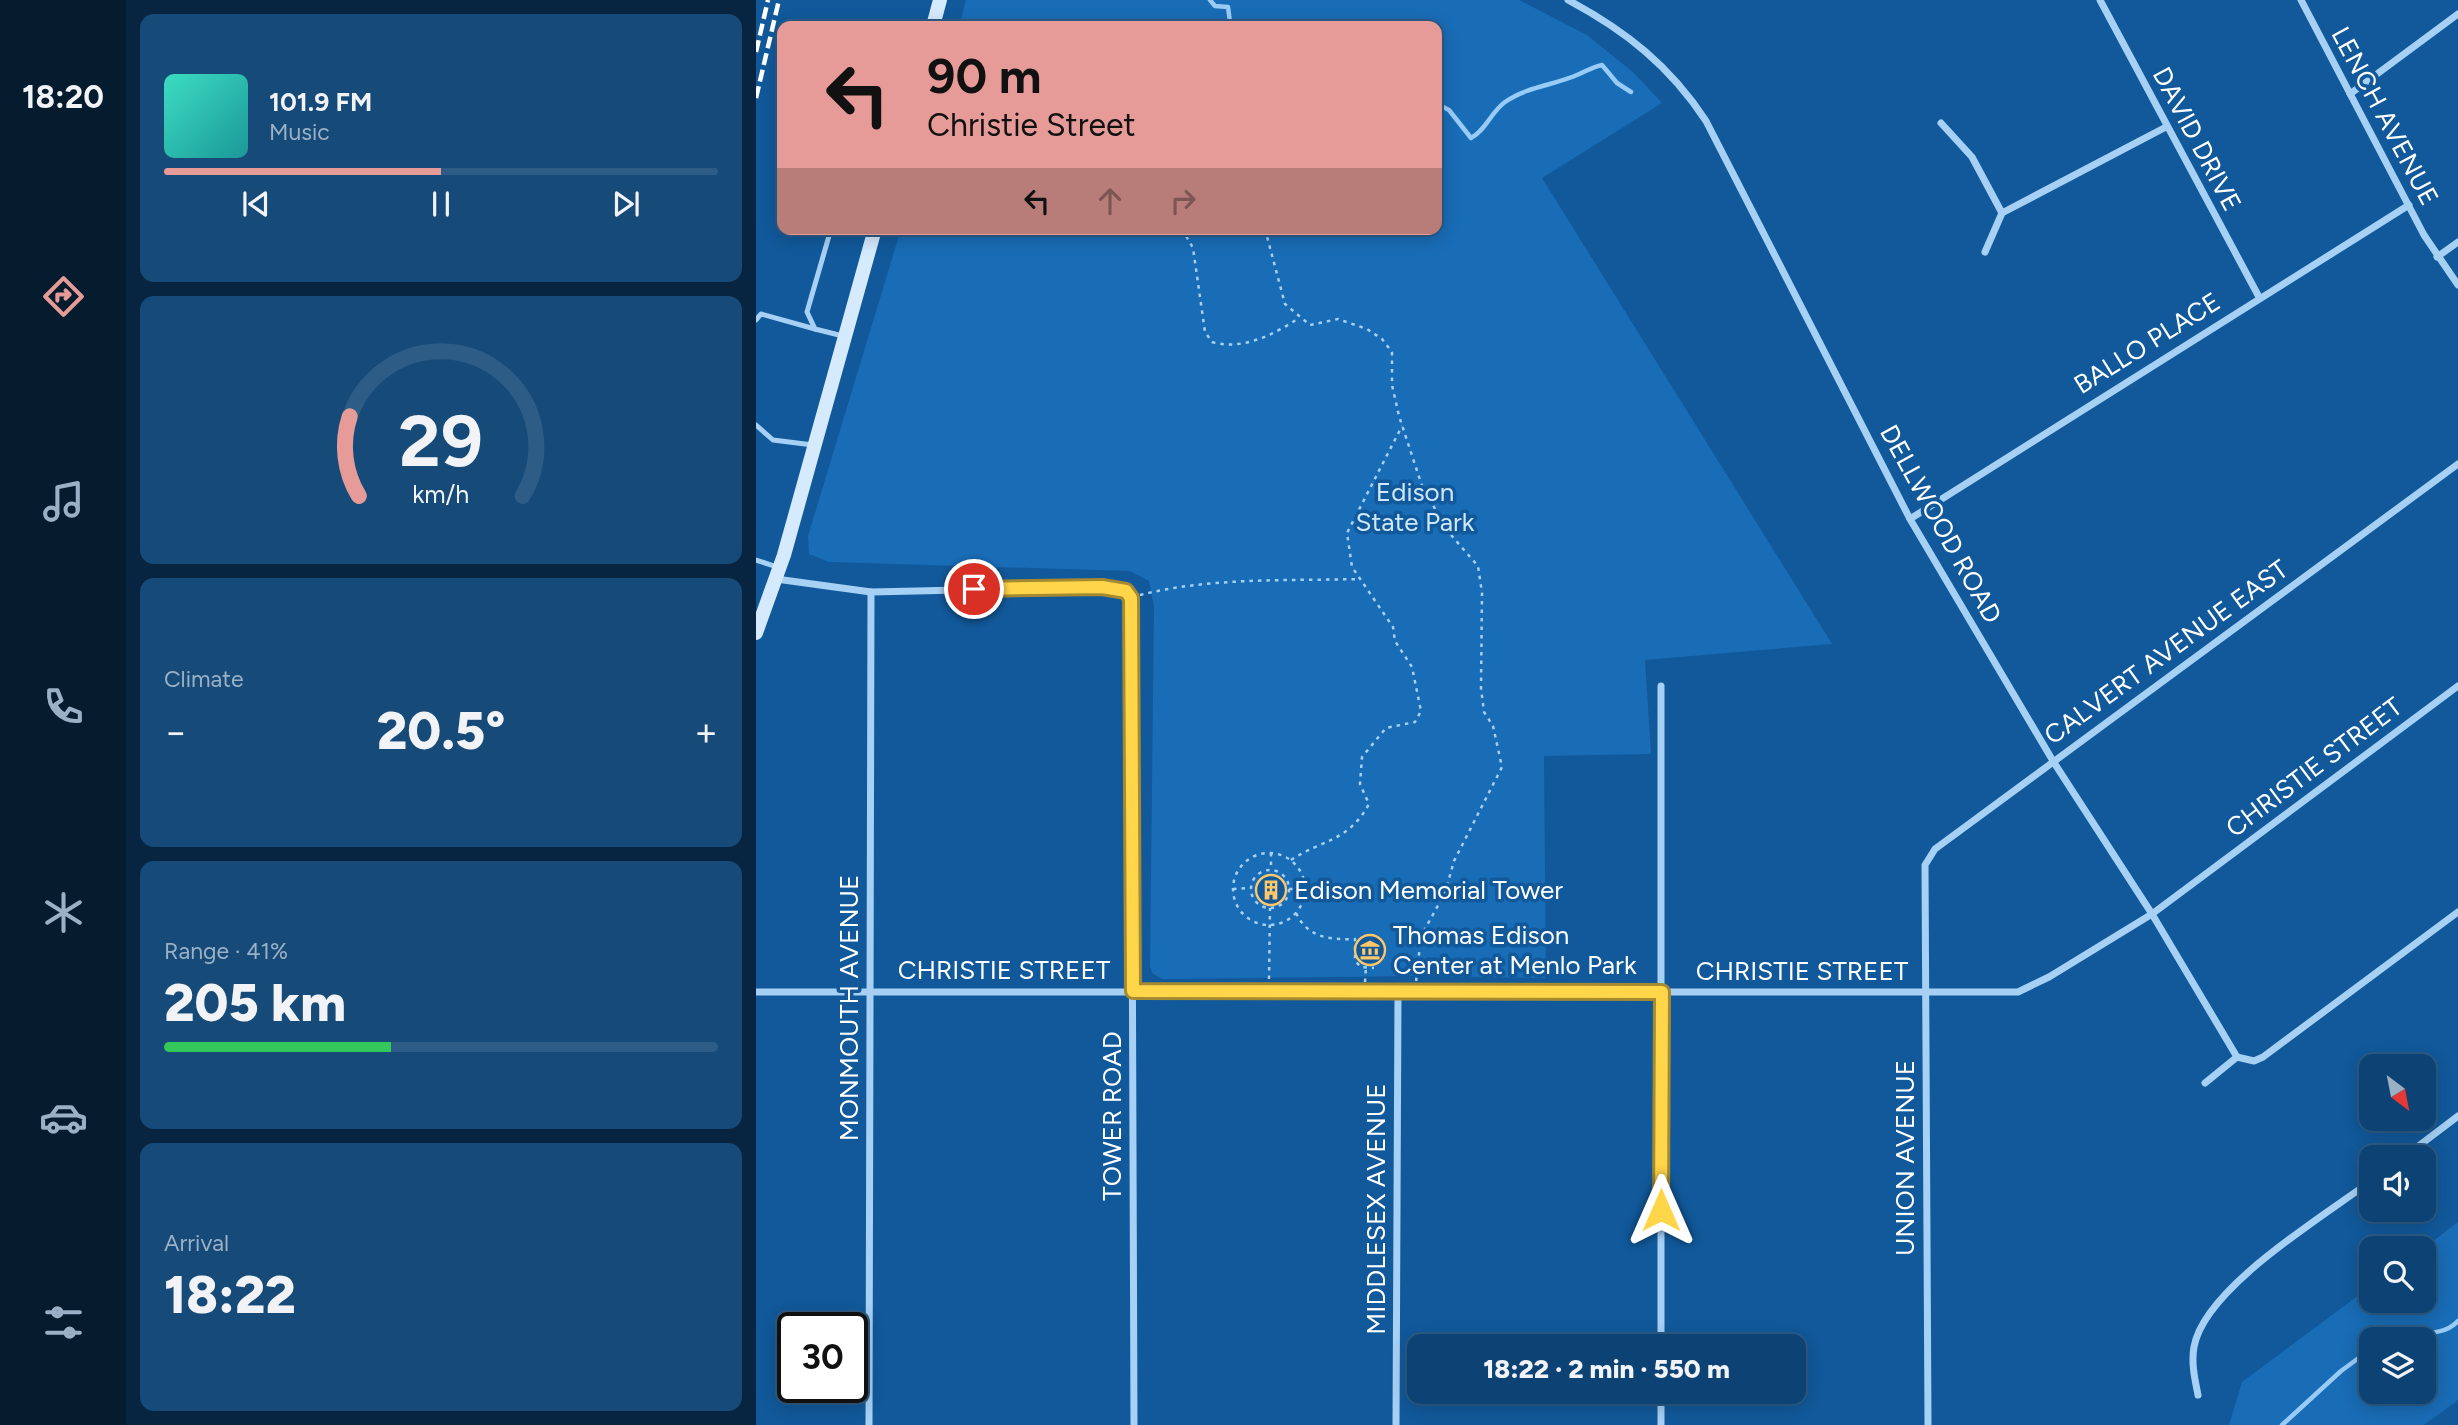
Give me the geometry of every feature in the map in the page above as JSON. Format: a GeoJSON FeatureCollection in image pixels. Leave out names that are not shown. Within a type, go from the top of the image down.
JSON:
{"type":"FeatureCollection","features":[{"type":"Feature","properties":{"kind":"main road"},"geometry":{"type":"LineString","coordinates":[[934,21],[940,0]]}},
{"type":"Feature","properties":{"kind":"main road"},"geometry":{"type":"LineString","coordinates":[[756,633],[778,573],[873,235]]}},
{"type":"Feature","properties":{"kind":"street","name":"DAVID DRIVE"},"geometry":{"type":"LineString","coordinates":[[2100,0],[2259,297]]}},
{"type":"Feature","properties":{"kind":"street","name":"LENCH AVENUE"},"geometry":{"type":"LineString","coordinates":[[2301,0],[2409,205],[2438,257],[2458,285]]}},
{"type":"Feature","properties":{"kind":"street","name":"DELLWOOD ROAD"},"geometry":{"type":"LineString","coordinates":[[1572,1],[1655,58],[1673,74],[1696,105],[1910,519],[2053,761],[2152,914],[2238,1057]]}},
{"type":"Feature","properties":{"kind":"street"},"geometry":{"type":"LineString","coordinates":[[2350,94],[2458,14]]}},
{"type":"Feature","properties":{"kind":"street"},"geometry":{"type":"LineString","coordinates":[[1941,123],[1972,157],[2002,213]]}},
{"type":"Feature","properties":{"kind":"street"},"geometry":{"type":"LineString","coordinates":[[1985,252],[2002,213],[2166,127]]}},
{"type":"Feature","properties":{"kind":"street","name":"BALLO PLACE"},"geometry":{"type":"LineString","coordinates":[[1910,519],[2409,205]]}},
{"type":"Feature","properties":{"kind":"street"},"geometry":{"type":"LineString","coordinates":[[2438,257],[2458,242]]}},
{"type":"Feature","properties":{"kind":"street","name":"CALVERT AVENUE EAST"},"geometry":{"type":"LineString","coordinates":[[1924,890],[1925,865],[1935,849],[2458,464]]}},
{"type":"Feature","properties":{"kind":"street"},"geometry":{"type":"LineString","coordinates":[[778,573],[871,592],[1102,587],[1126,591],[1131,598]]}},
{"type":"Feature","properties":{"kind":"street","name":"MONMOUTH AVENUE"},"geometry":{"type":"LineString","coordinates":[[869,1425],[871,592]]}},
{"type":"Feature","properties":{"kind":"street","name":"TOWER ROAD"},"geometry":{"type":"LineString","coordinates":[[1131,598],[1134,1425]]}},
{"type":"Feature","properties":{"kind":"street"},"geometry":{"type":"LineString","coordinates":[[1661,686],[1661,1334]]}},
{"type":"Feature","properties":{"kind":"street","name":"CHRISTIE STREET"},"geometry":{"type":"LineString","coordinates":[[756,992],[2018,992],[2152,914],[2458,686]]}},
{"type":"Feature","properties":{"kind":"street","name":"UNION AVENUE"},"geometry":{"type":"LineString","coordinates":[[1924,890],[1928,1425]]}},
{"type":"Feature","properties":{"kind":"street"},"geometry":{"type":"LineString","coordinates":[[2205,1083],[2238,1057],[2254,1061],[2263,1057],[2458,912]]}},
{"type":"Feature","properties":{"kind":"street","name":"MIDDLESEX AVENUE"},"geometry":{"type":"LineString","coordinates":[[1396,1425],[1398,993]]}},
{"type":"Feature","properties":{"kind":"street"},"geometry":{"type":"LineString","coordinates":[[2419,1145],[2458,1116]]}},
{"type":"Feature","properties":{"kind":"street"},"geometry":{"type":"LineString","coordinates":[[2198,1395],[2193,1373],[2194,1348],[2216,1306],[2245,1274],[2359,1190]]}},
{"type":"Feature","properties":{"kind":"street"},"geometry":{"type":"LineString","coordinates":[[1661,1404],[1661,1425]]}},
{"type":"Feature","properties":{"kind":"lane"},"geometry":{"type":"LineString","coordinates":[[815,329],[807,312],[829,235]]}},
{"type":"Feature","properties":{"kind":"lane"},"geometry":{"type":"LineString","coordinates":[[756,320],[761,314],[845,336]]}},
{"type":"Feature","properties":{"kind":"lane"},"geometry":{"type":"LineString","coordinates":[[756,425],[773,440],[814,445]]}},
{"type":"Feature","properties":{"kind":"lane"},"geometry":{"type":"LineString","coordinates":[[756,559],[778,573]]}},
{"type":"Feature","properties":{"kind":"path"},"geometry":{"type":"LineString","coordinates":[[1186,235],[1194,248],[1205,332],[1212,342],[1226,347],[1258,339],[1299,318]]}},
{"type":"Feature","properties":{"kind":"path"},"geometry":{"type":"LineString","coordinates":[[1267,235],[1285,304],[1299,318],[1310,325],[1338,319],[1367,329],[1382,339],[1392,352],[1392,385],[1402,426],[1423,489],[1451,535],[1478,566],[1482,593],[1481,688],[1484,712],[1493,726],[1502,766],[1454,861],[1445,893],[1421,936],[1416,993]]}},
{"type":"Feature","properties":{"kind":"path"},"geometry":{"type":"LineString","coordinates":[[1291,860],[1323,846],[1358,823],[1368,804],[1360,784],[1362,757],[1386,728],[1415,722],[1422,711],[1412,667],[1395,641],[1393,627],[1352,567],[1347,533],[1402,426]]}},
{"type":"Feature","properties":{"kind":"path"},"geometry":{"type":"LineString","coordinates":[[1131,598],[1167,588],[1360,579]]}},
{"type":"Feature","properties":{"kind":"path"},"geometry":{"type":"LineString","coordinates":[[1270,853],[1271,870]]}},
{"type":"Feature","properties":{"kind":"path"},"geometry":{"type":"LineString","coordinates":[[1270,853],[1291,860],[1299,868],[1305,889],[1296,913],[1271,925],[1249,919],[1241,911],[1234,889],[1241,868],[1259,855],[1270,853]]}},
{"type":"Feature","properties":{"kind":"path"},"geometry":{"type":"LineString","coordinates":[[1270,908],[1254,900],[1251,888],[1255,877],[1271,870]]}},
{"type":"Feature","properties":{"kind":"path"},"geometry":{"type":"LineString","coordinates":[[1270,908],[1285,900],[1289,889],[1285,878],[1271,870]]}},
{"type":"Feature","properties":{"kind":"path"},"geometry":{"type":"LineString","coordinates":[[1234,889],[1251,888]]}},
{"type":"Feature","properties":{"kind":"path"},"geometry":{"type":"LineString","coordinates":[[1289,889],[1305,889]]}},
{"type":"Feature","properties":{"kind":"path"},"geometry":{"type":"LineString","coordinates":[[1269,979],[1270,908]]}},
{"type":"Feature","properties":{"kind":"path"},"geometry":{"type":"LineString","coordinates":[[1296,913],[1309,930],[1322,937],[1355,939],[1355,961],[1361,967],[1374,968]]}},
{"type":"Feature","properties":{"kind":"green space","name":"Edison State Park"},"geometry":{"type":"Polygon","coordinates":[[[966,0],[1519,0],[1587,35],[1634,73],[1662,103],[1542,178],[1832,644],[1645,660],[1651,754],[1544,756],[1546,978],[1414,976],[1162,979],[1152,973],[1150,966],[1154,606],[1149,581],[1130,571],[829,562],[809,554],[808,536],[899,235],[1442,235],[1442,21],[960,21],[966,0]]]}},
{"type":"Feature","properties":{"kind":"green space"},"geometry":{"type":"Polygon","coordinates":[[[2458,1222],[2458,1400],[2424,1425],[2229,1425],[2242,1382],[2359,1295],[2359,1313],[2436,1313],[2436,1239],[2458,1222]]]}},
{"type":"Feature","properties":{"kind":"waterway"},"geometry":{"type":"LineString","coordinates":[[1210,0],[1215,6],[1228,7],[1230,21]]}},
{"type":"Feature","properties":{"kind":"waterway"},"geometry":{"type":"LineString","coordinates":[[1442,106],[1449,110],[1471,138],[1500,106],[1513,97],[1598,66],[1602,65],[1617,83],[1631,92]]}},
{"type":"Feature","properties":{"kind":"waterway"},"geometry":{"type":"LineString","coordinates":[[2436,1332],[2458,1321]]}},
{"type":"Feature","properties":{"kind":"waterway"},"geometry":{"type":"LineString","coordinates":[[2282,1425],[2359,1358]]}},
{"type":"Feature","properties":{"kind":"railway"},"geometry":{"type":"LineString","coordinates":[[756,52],[768,0]]}},
{"type":"Feature","properties":{"kind":"railway"},"geometry":{"type":"LineString","coordinates":[[756,98],[779,0]]}},
{"type":"Feature","properties":{"kind":"place","name":"Edison Memorial Tower"},"geometry":{"type":"Point","coordinates":[1271,890]}},
{"type":"Feature","properties":{"kind":"place","name":"Thomas Edison Center at Menlo Park"},"geometry":{"type":"Point","coordinates":[1370,950]}},
{"type":"Feature","properties":{"kind":"route"},"geometry":{"type":"LineString","coordinates":[[974,589],[1102,587],[1126,591],[1131,598],[1133,991],[1662,992],[1661,1210]]}}]}
